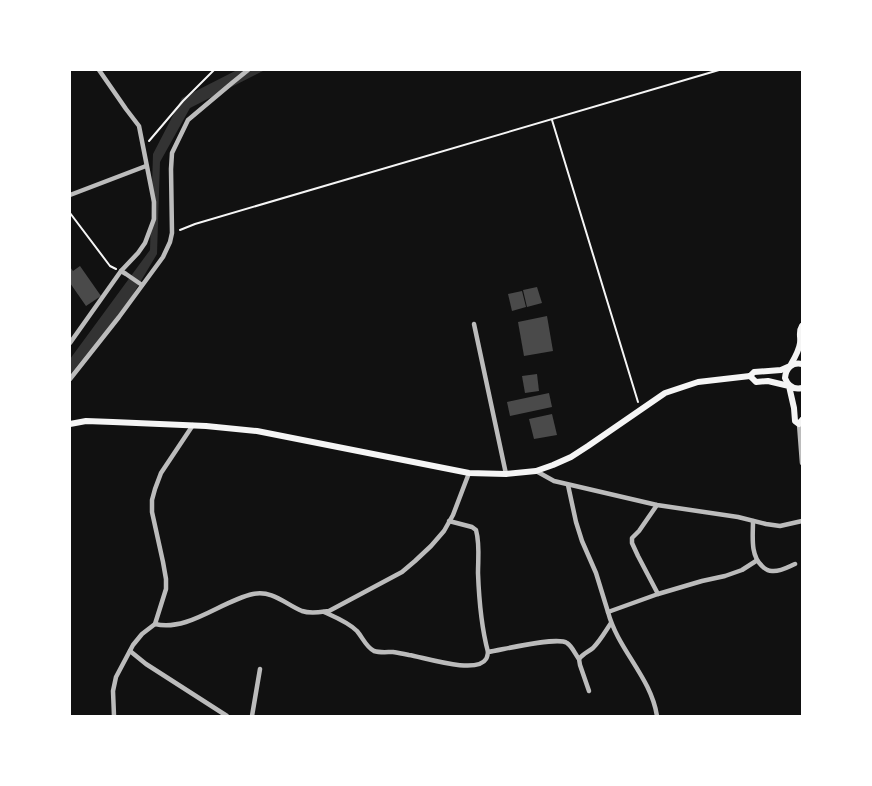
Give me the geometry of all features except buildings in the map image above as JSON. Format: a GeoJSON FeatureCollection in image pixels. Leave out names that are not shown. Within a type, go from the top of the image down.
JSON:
{"type":"FeatureCollection","features":[{"type":"Feature","properties":{"kind":"main road"},"geometry":{"type":"LineString","coordinates":[[801,422],[795,421],[789,386],[785,378],[787,370],[798,350],[800,343],[799,330],[802,326]]}},
{"type":"Feature","properties":{"kind":"main road"},"geometry":{"type":"LineString","coordinates":[[70,424],[86,421],[193,425],[257,431],[469,473],[506,474],[536,471],[571,457],[640,409],[665,393],[680,387],[698,382],[750,376],[754,372],[781,370],[798,363],[802,364]]}},
{"type":"Feature","properties":{"kind":"main road"},"geometry":{"type":"LineString","coordinates":[[750,376],[756,382],[768,381],[798,389],[802,388]]}},
{"type":"Feature","properties":{"kind":"street"},"geometry":{"type":"LineString","coordinates":[[70,343],[145,243],[154,219],[154,202],[139,126],[99,70]]}},
{"type":"Feature","properties":{"kind":"street"},"geometry":{"type":"LineString","coordinates":[[70,379],[119,318],[140,283],[163,257],[170,242],[172,233],[172,153],[188,120],[248,70]]}},
{"type":"Feature","properties":{"kind":"street"},"geometry":{"type":"LineString","coordinates":[[70,195],[146,166]]}},
{"type":"Feature","properties":{"kind":"street"},"geometry":{"type":"LineString","coordinates":[[124,272],[140,283]]}},
{"type":"Feature","properties":{"kind":"street"},"geometry":{"type":"LineString","coordinates":[[474,324],[506,474]]}},
{"type":"Feature","properties":{"kind":"street"},"geometry":{"type":"LineString","coordinates":[[801,422],[802,463]]}},
{"type":"Feature","properties":{"kind":"street"},"geometry":{"type":"LineString","coordinates":[[114,716],[113,691],[116,677],[133,645],[142,634],[155,624],[166,589],[166,580],[152,512],[155,488],[161,473],[193,425]]}},
{"type":"Feature","properties":{"kind":"street"},"geometry":{"type":"LineString","coordinates":[[536,471],[554,481],[568,485],[657,505],[738,517],[780,526],[802,521]]}},
{"type":"Feature","properties":{"kind":"street"},"geometry":{"type":"LineString","coordinates":[[155,624],[171,626],[241,598],[266,593],[304,611],[316,613],[329,611],[402,572],[431,546],[444,531],[453,514],[469,473]]}},
{"type":"Feature","properties":{"kind":"street"},"geometry":{"type":"LineString","coordinates":[[568,485],[582,541],[596,573],[611,623],[651,694],[656,706],[657,716]]}},
{"type":"Feature","properties":{"kind":"street"},"geometry":{"type":"LineString","coordinates":[[657,505],[632,538],[632,542],[658,594]]}},
{"type":"Feature","properties":{"kind":"street"},"geometry":{"type":"LineString","coordinates":[[322,612],[348,623],[356,630],[368,647],[374,651],[395,652],[463,666],[483,663],[487,659],[488,652],[480,609],[476,530],[472,526],[449,521]]}},
{"type":"Feature","properties":{"kind":"street"},"geometry":{"type":"LineString","coordinates":[[753,521],[753,551],[756,561],[771,572],[795,564]]}},
{"type":"Feature","properties":{"kind":"street"},"geometry":{"type":"LineString","coordinates":[[608,612],[658,594],[725,576],[742,570],[756,561]]}},
{"type":"Feature","properties":{"kind":"street"},"geometry":{"type":"LineString","coordinates":[[579,659],[582,654],[592,649],[598,643],[611,623]]}},
{"type":"Feature","properties":{"kind":"street"},"geometry":{"type":"LineString","coordinates":[[488,652],[561,640],[567,643],[579,659],[589,691]]}},
{"type":"Feature","properties":{"kind":"street"},"geometry":{"type":"LineString","coordinates":[[130,651],[146,664],[227,716]]}},
{"type":"Feature","properties":{"kind":"street"},"geometry":{"type":"LineString","coordinates":[[252,716],[260,669]]}},
{"type":"Feature","properties":{"kind":"path"},"geometry":{"type":"LineString","coordinates":[[143,148],[183,101],[214,70]]}},
{"type":"Feature","properties":{"kind":"path"},"geometry":{"type":"LineString","coordinates":[[172,233],[196,224],[719,70]]}},
{"type":"Feature","properties":{"kind":"path"},"geometry":{"type":"LineString","coordinates":[[552,119],[640,409]]}},
{"type":"Feature","properties":{"kind":"path"},"geometry":{"type":"LineString","coordinates":[[70,213],[110,266],[124,272]]}},
{"type":"Feature","properties":{"kind":"shaded area"},"geometry":{"type":"Polygon","coordinates":[[[237,70],[265,70],[190,108],[160,162],[157,254],[129,301],[70,375],[70,359],[150,250],[153,154],[182,98],[237,70]]]}}]}
